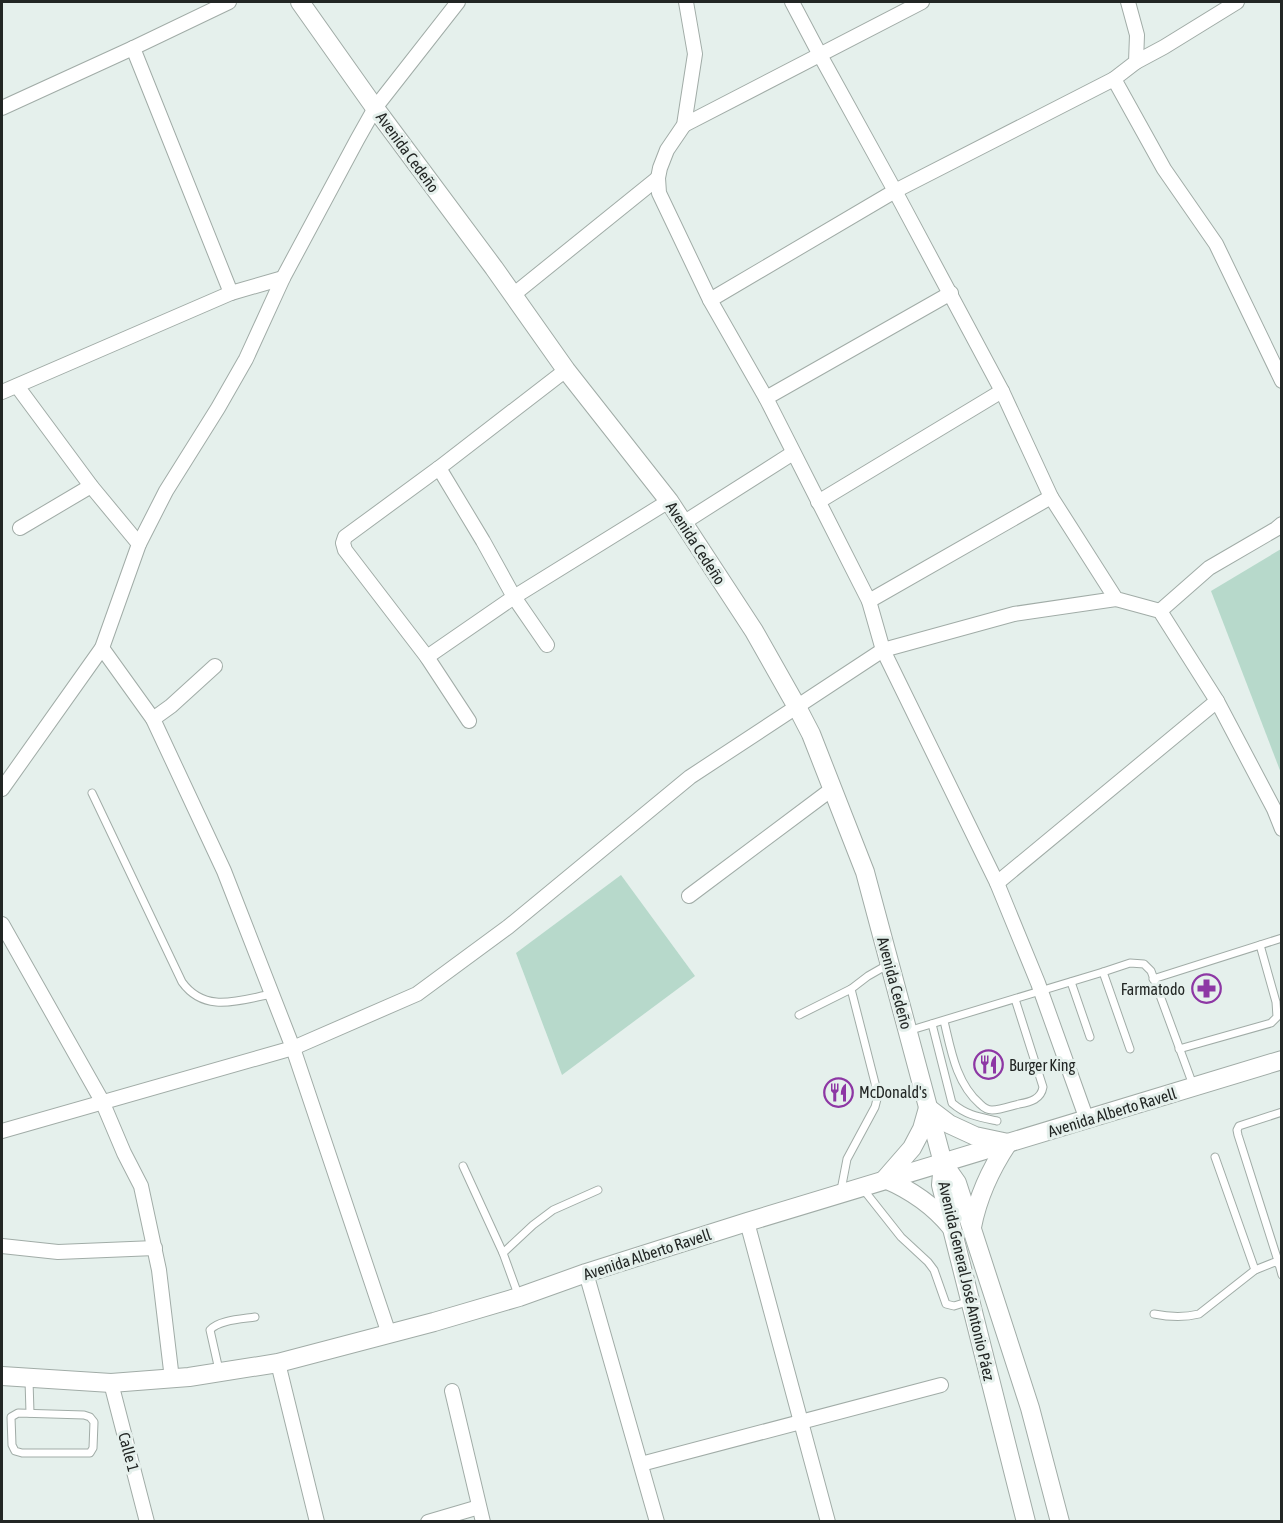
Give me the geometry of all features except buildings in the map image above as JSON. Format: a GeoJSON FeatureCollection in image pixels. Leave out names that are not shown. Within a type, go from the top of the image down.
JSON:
{"type":"FeatureCollection","features":[{"type":"Feature","properties":{"kind":"street"},"geometry":{"type":"LineString","coordinates":[[2,108],[229,2]]}},
{"type":"Feature","properties":{"kind":"street","name":"Avenida Cedeño"},"geometry":{"type":"LineString","coordinates":[[300,2],[566,370],[669,501],[754,631],[797,707],[811,734],[865,872],[943,1163]]}},
{"type":"Feature","properties":{"kind":"street"},"geometry":{"type":"LineString","coordinates":[[2,789],[102,648],[139,544],[166,491],[246,359],[283,278],[375,108],[458,2]]}},
{"type":"Feature","properties":{"kind":"street"},"geometry":{"type":"LineString","coordinates":[[686,2],[695,54],[684,125],[667,150],[660,168],[659,193],[710,300],[766,398],[869,601],[883,650],[997,883],[1041,992],[1087,1120]]}},
{"type":"Feature","properties":{"kind":"street"},"geometry":{"type":"LineString","coordinates":[[792,2],[951,293],[1002,391],[1052,498],[1116,599]]}},
{"type":"Feature","properties":{"kind":"street"},"geometry":{"type":"LineString","coordinates":[[684,125],[922,2]]}},
{"type":"Feature","properties":{"kind":"street"},"geometry":{"type":"LineString","coordinates":[[1128,2],[1137,35],[1136,62]]}},
{"type":"Feature","properties":{"kind":"street"},"geometry":{"type":"LineString","coordinates":[[710,300],[895,191],[1114,79],[1136,62],[1237,2]]}},
{"type":"Feature","properties":{"kind":"street"},"geometry":{"type":"LineString","coordinates":[[133,48],[231,292]]}},
{"type":"Feature","properties":{"kind":"street"},"geometry":{"type":"LineString","coordinates":[[1114,79],[1164,169],[1216,243],[1281,381]]}},
{"type":"Feature","properties":{"kind":"street"},"geometry":{"type":"LineString","coordinates":[[513,295],[658,178]]}},
{"type":"Feature","properties":{"kind":"street"},"geometry":{"type":"LineString","coordinates":[[2,392],[231,292],[283,278]]}},
{"type":"Feature","properties":{"kind":"street"},"geometry":{"type":"LineString","coordinates":[[766,398],[951,293]]}},
{"type":"Feature","properties":{"kind":"street"},"geometry":{"type":"LineString","coordinates":[[469,721],[427,657],[345,550],[343,543],[345,537],[566,370]]}},
{"type":"Feature","properties":{"kind":"street"},"geometry":{"type":"LineString","coordinates":[[17,386],[91,486],[139,544]]}},
{"type":"Feature","properties":{"kind":"street"},"geometry":{"type":"LineString","coordinates":[[818,502],[1002,391]]}},
{"type":"Feature","properties":{"kind":"street"},"geometry":{"type":"LineString","coordinates":[[683,523],[793,453]]}},
{"type":"Feature","properties":{"kind":"street"},"geometry":{"type":"LineString","coordinates":[[439,468],[514,597],[547,645]]}},
{"type":"Feature","properties":{"kind":"street"},"geometry":{"type":"LineString","coordinates":[[21,528],[91,486]]}},
{"type":"Feature","properties":{"kind":"street"},"geometry":{"type":"LineString","coordinates":[[869,601],[1052,498]]}},
{"type":"Feature","properties":{"kind":"street"},"geometry":{"type":"LineString","coordinates":[[427,657],[514,597],[669,501]]}},
{"type":"Feature","properties":{"kind":"street"},"geometry":{"type":"LineString","coordinates":[[1160,611],[1209,568],[1281,524]]}},
{"type":"Feature","properties":{"kind":"street"},"geometry":{"type":"LineString","coordinates":[[2,1131],[293,1048],[417,994],[508,927],[690,777],[883,650],[1014,614],[1116,599],[1160,611],[1217,701],[1274,809],[1281,829]]}},
{"type":"Feature","properties":{"kind":"street"},"geometry":{"type":"LineString","coordinates":[[102,648],[153,719],[224,871],[293,1048],[389,1334]]}},
{"type":"Feature","properties":{"kind":"street"},"geometry":{"type":"LineString","coordinates":[[153,719],[171,706],[215,666]]}},
{"type":"Feature","properties":{"kind":"street"},"geometry":{"type":"LineString","coordinates":[[997,883],[1217,701]]}},
{"type":"Feature","properties":{"kind":"street"},"geometry":{"type":"LineString","coordinates":[[689,896],[832,789]]}},
{"type":"Feature","properties":{"kind":"street"},"geometry":{"type":"LineString","coordinates":[[2,924],[102,1101],[141,1186],[159,1270],[172,1378]]}},
{"type":"Feature","properties":{"kind":"street","name":"Avenida Alberto Ravell"},"geometry":{"type":"LineString","coordinates":[[2,1376],[111,1383],[172,1378],[278,1363],[519,1297],[586,1273],[885,1179],[1281,1060]]}},
{"type":"Feature","properties":{"kind":"street"},"geometry":{"type":"LineString","coordinates":[[952,1228],[924,1200],[885,1179],[912,1148],[922,1130],[928,1108],[949,1124],[975,1136],[1008,1143],[996,1160],[980,1195],[972,1229]]}},
{"type":"Feature","properties":{"kind":"street","name":"Avenida General José Antonio Páez"},"geometry":{"type":"LineString","coordinates":[[943,1163],[941,1185],[1026,1521]]}},
{"type":"Feature","properties":{"kind":"street","name":"Avenida General José Antonio Páez"},"geometry":{"type":"LineString","coordinates":[[943,1163],[957,1183],[1030,1408],[1060,1521]]}},
{"type":"Feature","properties":{"kind":"street"},"geometry":{"type":"LineString","coordinates":[[747,1222],[828,1521]]}},
{"type":"Feature","properties":{"kind":"street"},"geometry":{"type":"LineString","coordinates":[[2,1246],[58,1252],[155,1248]]}},
{"type":"Feature","properties":{"kind":"street"},"geometry":{"type":"LineString","coordinates":[[586,1273],[657,1521]]}},
{"type":"Feature","properties":{"kind":"street"},"geometry":{"type":"LineString","coordinates":[[278,1363],[317,1521]]}},
{"type":"Feature","properties":{"kind":"street","name":"Calle 1"},"geometry":{"type":"LineString","coordinates":[[111,1383],[147,1521]]}},
{"type":"Feature","properties":{"kind":"street"},"geometry":{"type":"LineString","coordinates":[[641,1464],[941,1385]]}},
{"type":"Feature","properties":{"kind":"street"},"geometry":{"type":"LineString","coordinates":[[452,1391],[483,1521]]}},
{"type":"Feature","properties":{"kind":"street"},"geometry":{"type":"LineString","coordinates":[[428,1521],[479,1507]]}},
{"type":"Feature","properties":{"kind":"lane"},"geometry":{"type":"LineString","coordinates":[[92,793],[187,989],[200,999],[217,1003],[272,994]]}},
{"type":"Feature","properties":{"kind":"lane"},"geometry":{"type":"LineString","coordinates":[[1153,979],[1281,938]]}},
{"type":"Feature","properties":{"kind":"lane"},"geometry":{"type":"LineString","coordinates":[[1179,1049],[1271,1023],[1277,1017],[1276,1002],[1260,945]]}},
{"type":"Feature","properties":{"kind":"lane"},"geometry":{"type":"LineString","coordinates":[[799,1015],[851,989],[889,963]]}},
{"type":"Feature","properties":{"kind":"lane"},"geometry":{"type":"LineString","coordinates":[[908,1031],[1130,963],[1144,964],[1150,971],[1193,1087]]}},
{"type":"Feature","properties":{"kind":"lane"},"geometry":{"type":"LineString","coordinates":[[1103,972],[1130,1049]]}},
{"type":"Feature","properties":{"kind":"lane"},"geometry":{"type":"LineString","coordinates":[[1071,982],[1090,1038]]}},
{"type":"Feature","properties":{"kind":"lane"},"geometry":{"type":"LineString","coordinates":[[840,1193],[847,1159],[877,1099],[851,989]]}},
{"type":"Feature","properties":{"kind":"lane"},"geometry":{"type":"LineString","coordinates":[[944,1021],[956,1068],[966,1090],[976,1101],[984,1108],[993,1110],[1025,1103],[1037,1099],[1043,1087],[1015,999]]}},
{"type":"Feature","properties":{"kind":"lane"},"geometry":{"type":"LineString","coordinates":[[932,1024],[952,1102],[973,1116],[997,1121]]}},
{"type":"Feature","properties":{"kind":"lane"},"geometry":{"type":"LineString","coordinates":[[1281,1112],[1239,1125],[1237,1130],[1280,1263],[1281,1275]]}},
{"type":"Feature","properties":{"kind":"lane"},"geometry":{"type":"LineString","coordinates":[[1215,1157],[1256,1270]]}},
{"type":"Feature","properties":{"kind":"lane"},"geometry":{"type":"LineString","coordinates":[[463,1166],[503,1253],[519,1297]]}},
{"type":"Feature","properties":{"kind":"lane"},"geometry":{"type":"LineString","coordinates":[[861,1187],[901,1237],[934,1270],[946,1304],[954,1306],[970,1301]]}},
{"type":"Feature","properties":{"kind":"lane"},"geometry":{"type":"LineString","coordinates":[[503,1253],[533,1225],[554,1210],[598,1190]]}},
{"type":"Feature","properties":{"kind":"lane"},"geometry":{"type":"LineString","coordinates":[[1154,1314],[1188,1317],[1198,1314],[1256,1270],[1275,1262],[1280,1263]]}},
{"type":"Feature","properties":{"kind":"lane"},"geometry":{"type":"LineString","coordinates":[[219,1372],[210,1330],[222,1323],[255,1317]]}},
{"type":"Feature","properties":{"kind":"lane"},"geometry":{"type":"LineString","coordinates":[[29,1377],[30,1413]]}},
{"type":"Feature","properties":{"kind":"lane"},"geometry":{"type":"LineString","coordinates":[[18,1413],[30,1413],[90,1417],[94,1422],[93,1448],[90,1453],[22,1453],[15,1451],[12,1445],[11,1417],[18,1413]]}},
{"type":"Feature","properties":{"kind":"green space"},"geometry":{"type":"Polygon","coordinates":[[[1281,549],[1281,773],[1211,591],[1281,549]]]}},
{"type":"Feature","properties":{"kind":"green space"},"geometry":{"type":"Polygon","coordinates":[[[621,875],[695,976],[562,1075],[516,953],[621,875]]]}},
{"type":"Feature","properties":{"kind":"place","name":"Farmatodo"},"geometry":{"type":"Point","coordinates":[1206,989]}},
{"type":"Feature","properties":{"kind":"place","name":"Burger King"},"geometry":{"type":"Point","coordinates":[988,1065]}},
{"type":"Feature","properties":{"kind":"place","name":"McDonald's"},"geometry":{"type":"Point","coordinates":[838,1092]}}]}
